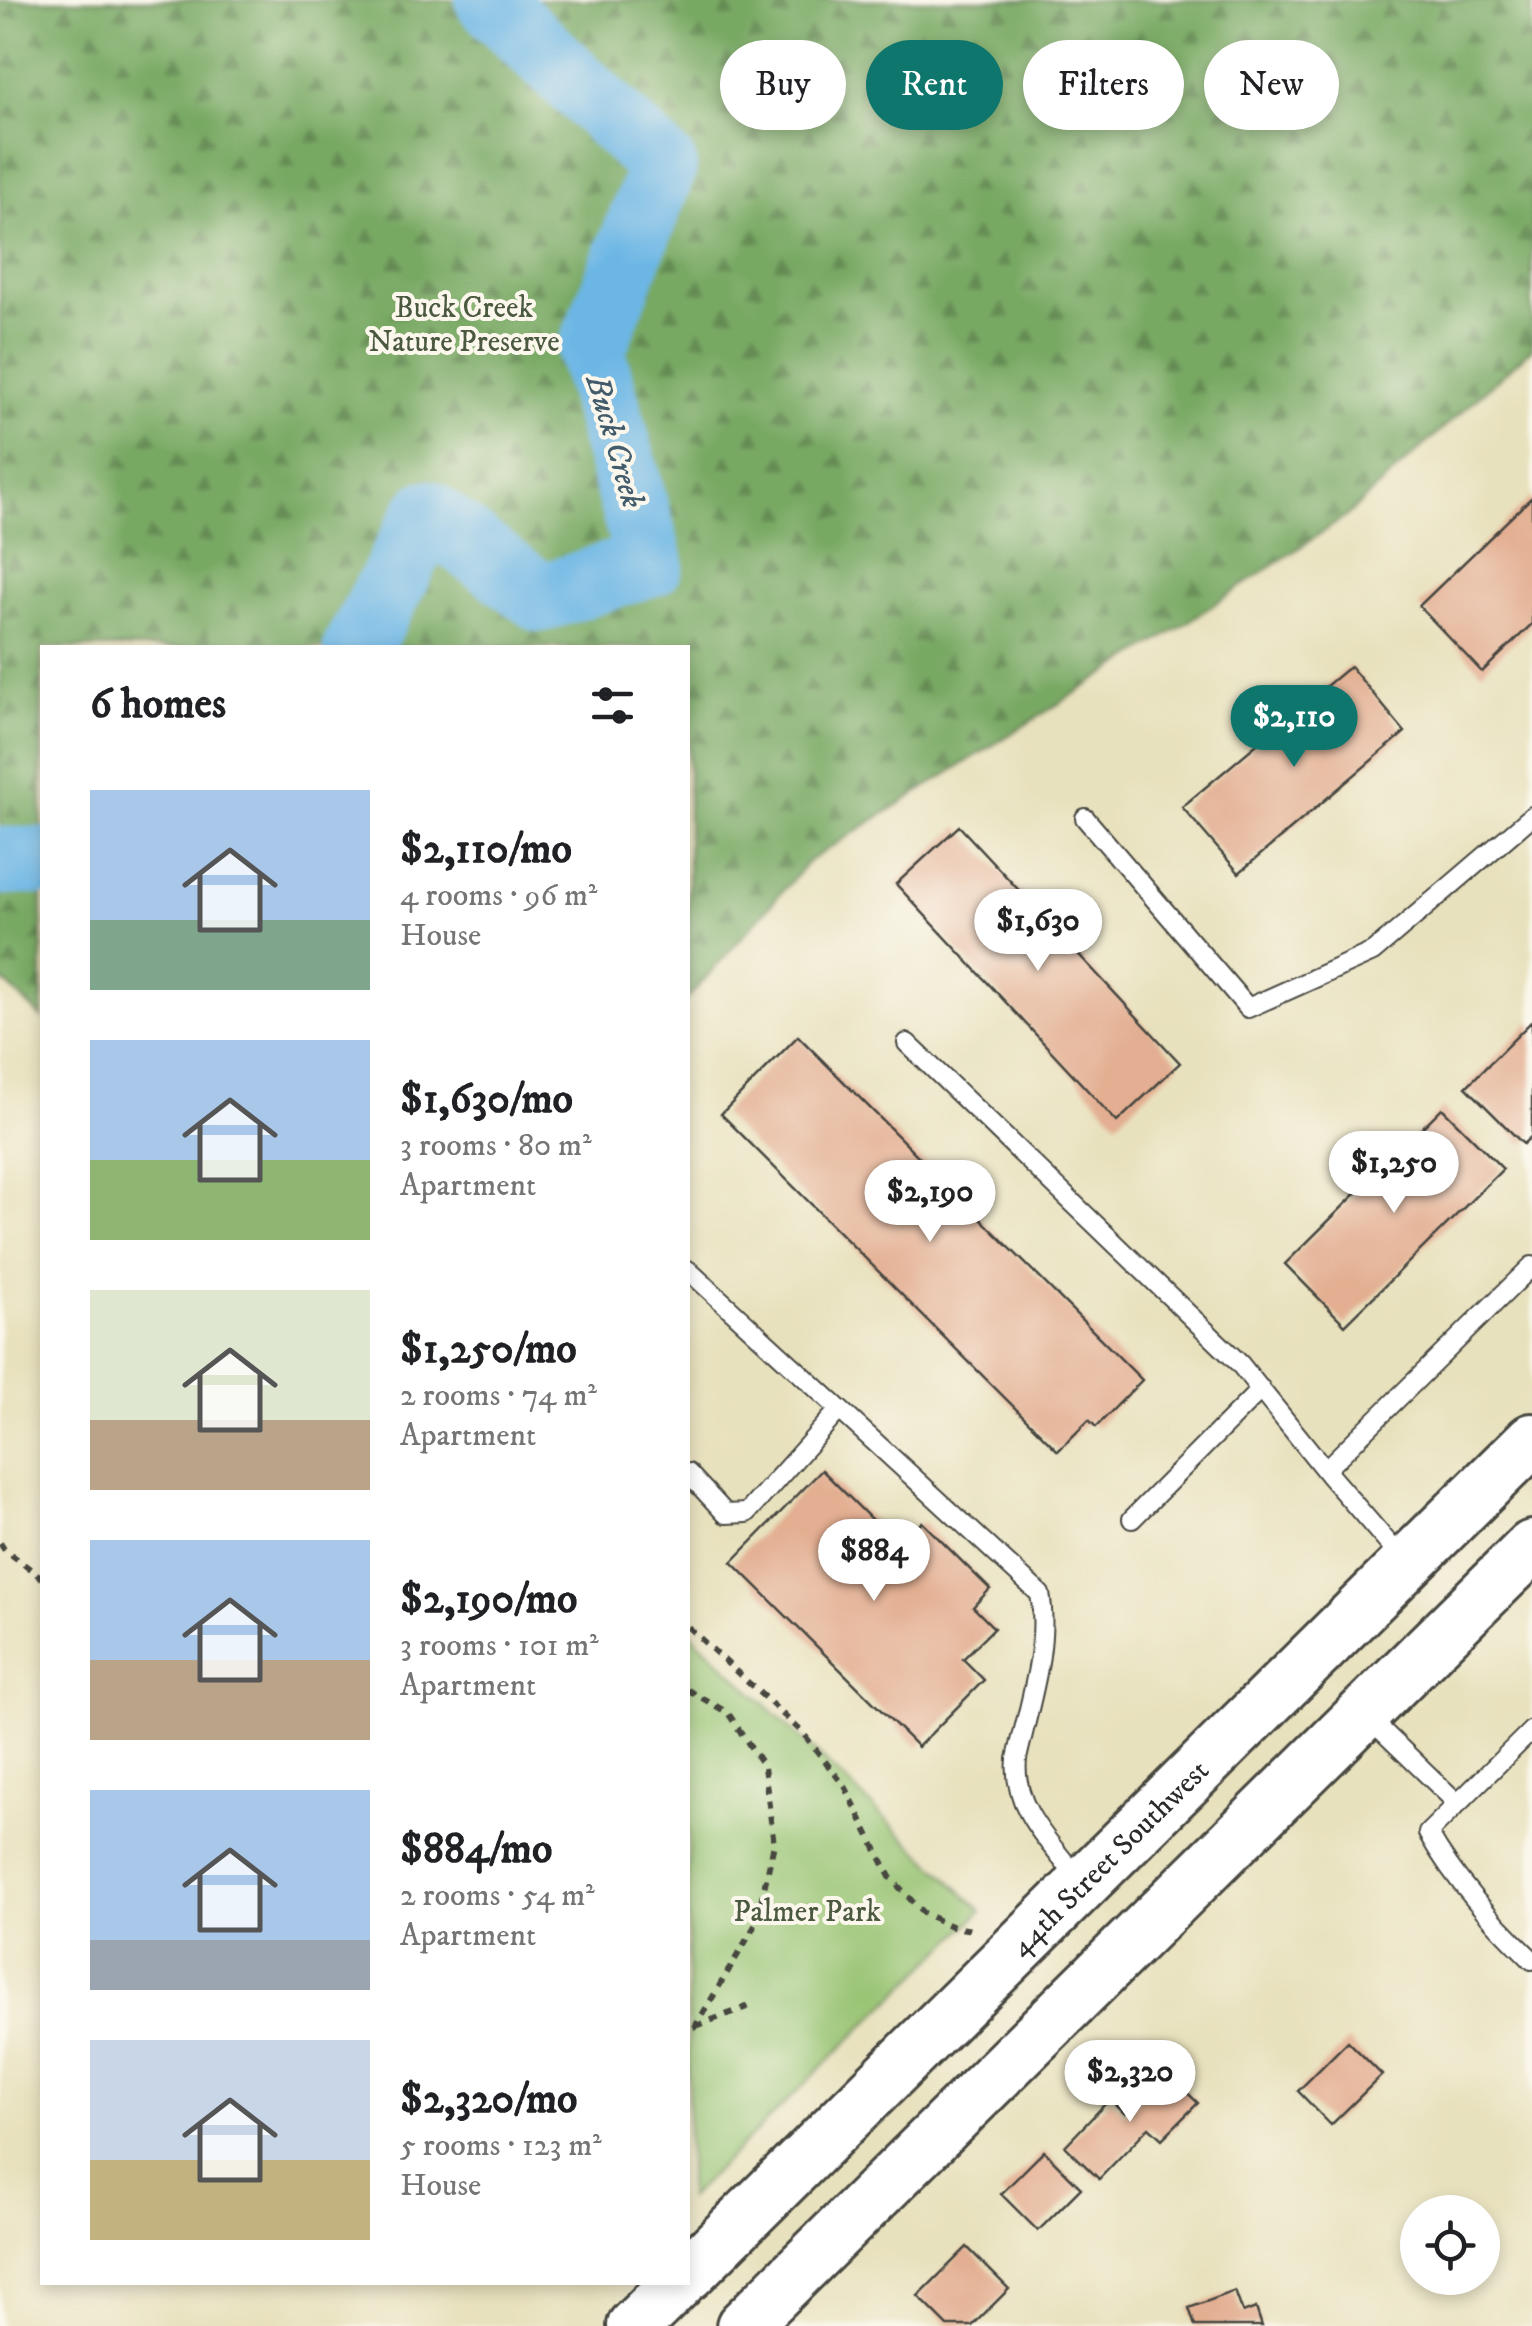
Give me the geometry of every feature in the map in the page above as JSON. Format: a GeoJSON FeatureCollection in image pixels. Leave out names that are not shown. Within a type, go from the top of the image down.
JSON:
{"type":"FeatureCollection","features":[{"type":"Feature","properties":{"kind":"main road","name":"44th Street Southwest"},"geometry":{"type":"LineString","coordinates":[[690,2272],[1532,1440]]}},
{"type":"Feature","properties":{"kind":"main road"},"geometry":{"type":"LineString","coordinates":[[742,2326],[1532,1546]]}},
{"type":"Feature","properties":{"kind":"main road"},"geometry":{"type":"LineString","coordinates":[[634,2326],[676,2285]]}},
{"type":"Feature","properties":{"kind":"lane"},"geometry":{"type":"LineString","coordinates":[[1085,818],[1248,1008],[1372,952],[1529,823]]}},
{"type":"Feature","properties":{"kind":"lane"},"geometry":{"type":"LineString","coordinates":[[906,1043],[1240,1364],[1406,1563]]}},
{"type":"Feature","properties":{"kind":"lane"},"geometry":{"type":"LineString","coordinates":[[1326,1470],[1532,1266]]}},
{"type":"Feature","properties":{"kind":"lane"},"geometry":{"type":"LineString","coordinates":[[690,1272],[1040,1594],[1044,1637],[1014,1779],[1030,1817],[1082,1884]]}},
{"type":"Feature","properties":{"kind":"lane"},"geometry":{"type":"LineString","coordinates":[[1132,1519],[1260,1389]]}},
{"type":"Feature","properties":{"kind":"lane"},"geometry":{"type":"LineString","coordinates":[[690,1474],[726,1514],[747,1514],[839,1410]]}},
{"type":"Feature","properties":{"kind":"lane"},"geometry":{"type":"LineString","coordinates":[[1364,1713],[1457,1804]]}},
{"type":"Feature","properties":{"kind":"lane"},"geometry":{"type":"LineString","coordinates":[[1532,1730],[1428,1833],[1443,1860],[1532,1960]]}},
{"type":"Feature","properties":{"kind":"path"},"geometry":{"type":"LineString","coordinates":[[0,1543],[40,1576]]}},
{"type":"Feature","properties":{"kind":"path"},"geometry":{"type":"LineString","coordinates":[[690,1628],[802,1732],[846,1788],[890,1878],[924,1913],[953,1927],[974,1931]]}},
{"type":"Feature","properties":{"kind":"path"},"geometry":{"type":"LineString","coordinates":[[690,1691],[728,1714],[764,1767],[774,1844],[756,1924],[691,2028]]}},
{"type":"Feature","properties":{"kind":"path"},"geometry":{"type":"LineString","coordinates":[[691,2028],[752,2004]]}},
{"type":"Feature","properties":{"kind":"green space","name":"Buck Creek Nature Preserve"},"geometry":{"type":"Polygon","coordinates":[[[0,0],[1532,0],[1532,348],[1345,517],[1174,631],[809,861],[690,996],[690,645],[40,645],[40,1016],[0,978],[0,0]]]}},
{"type":"Feature","properties":{"kind":"green space","name":"Palmer Park"},"geometry":{"type":"Polygon","coordinates":[[[690,1633],[982,1911],[690,2196],[690,1633]]]}},
{"type":"Feature","properties":{"kind":"building"},"geometry":{"type":"Polygon","coordinates":[[[1532,497],[1532,624],[1482,672],[1419,606],[1532,497]]]}},
{"type":"Feature","properties":{"kind":"building"},"geometry":{"type":"Polygon","coordinates":[[[1350,666],[1405,732],[1239,873],[1182,807],[1350,666]]]}},
{"type":"Feature","properties":{"kind":"building"},"geometry":{"type":"Polygon","coordinates":[[[959,826],[1180,1063],[1117,1122],[896,884],[959,826]]]}},
{"type":"Feature","properties":{"kind":"building"},"geometry":{"type":"Polygon","coordinates":[[[1532,1021],[1532,1136],[1523,1144],[1466,1087],[1532,1021]]]}},
{"type":"Feature","properties":{"kind":"building"},"geometry":{"type":"Polygon","coordinates":[[[798,1036],[1142,1380],[1096,1427],[1089,1420],[1058,1451],[721,1114],[798,1036]]]}},
{"type":"Feature","properties":{"kind":"building"},"geometry":{"type":"Polygon","coordinates":[[[1442,1108],[1503,1169],[1345,1325],[1285,1264],[1442,1108]]]}},
{"type":"Feature","properties":{"kind":"building"},"geometry":{"type":"Polygon","coordinates":[[[822,1470],[898,1546],[922,1522],[990,1589],[973,1607],[994,1628],[963,1659],[984,1680],[918,1747],[732,1562],[822,1470]]]}},
{"type":"Feature","properties":{"kind":"building"},"geometry":{"type":"Polygon","coordinates":[[[1348,2041],[1382,2075],[1331,2125],[1298,2091],[1348,2041]]]}},
{"type":"Feature","properties":{"kind":"building"},"geometry":{"type":"Polygon","coordinates":[[[1166,2072],[1198,2103],[1162,2139],[1149,2127],[1099,2179],[1065,2146],[1110,2099],[1125,2114],[1166,2072]]]}},
{"type":"Feature","properties":{"kind":"building"},"geometry":{"type":"Polygon","coordinates":[[[1044,2151],[1081,2188],[1038,2231],[1001,2194],[1044,2151]]]}},
{"type":"Feature","properties":{"kind":"building"},"geometry":{"type":"Polygon","coordinates":[[[967,2247],[1009,2289],[972,2326],[948,2326],[918,2296],[967,2247]]]}},
{"type":"Feature","properties":{"kind":"building"},"geometry":{"type":"Polygon","coordinates":[[[1235,2291],[1243,2313],[1256,2308],[1262,2326],[1195,2326],[1189,2308],[1235,2291]]]}},
{"type":"Feature","properties":{"kind":"waterway","name":"Buck Creek"},"geometry":{"type":"LineString","coordinates":[[359,645],[428,514],[541,598],[650,563],[591,351],[663,166],[489,0]]}},
{"type":"Feature","properties":{"kind":"waterway","name":"Buck Creek"},"geometry":{"type":"LineString","coordinates":[[0,861],[40,861]]}}]}
